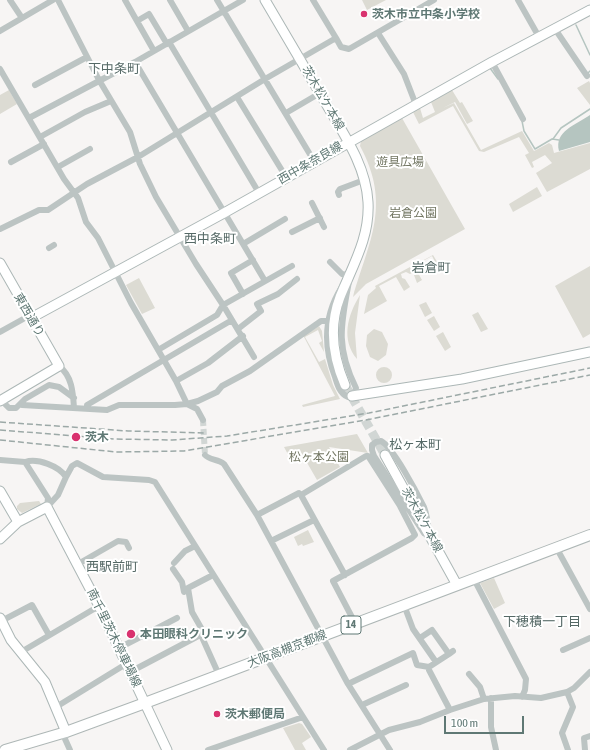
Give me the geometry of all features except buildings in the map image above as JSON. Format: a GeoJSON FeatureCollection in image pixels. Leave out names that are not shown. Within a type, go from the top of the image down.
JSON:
{"type":"FeatureCollection","features":[{"type":"Feature","properties":{"kind":"main road","name":"大阪高槻京都線"},"geometry":{"type":"LineString","coordinates":[[5,750],[66,732],[145,703],[590,535]]}},
{"type":"Feature","properties":{"kind":"street"},"geometry":{"type":"LineString","coordinates":[[10,0],[22,18]]}},
{"type":"Feature","properties":{"kind":"street"},"geometry":{"type":"LineString","coordinates":[[0,31],[53,0]]}},
{"type":"Feature","properties":{"kind":"street"},"geometry":{"type":"LineString","coordinates":[[58,0],[99,80],[130,132],[138,157],[156,197],[196,264],[243,336],[254,357]]}},
{"type":"Feature","properties":{"kind":"street"},"geometry":{"type":"LineString","coordinates":[[125,0],[154,51]]}},
{"type":"Feature","properties":{"kind":"street"},"geometry":{"type":"LineString","coordinates":[[170,0],[188,31]]}},
{"type":"Feature","properties":{"kind":"street"},"geometry":{"type":"LineString","coordinates":[[217,0],[314,161]]}},
{"type":"Feature","properties":{"kind":"street"},"geometry":{"type":"LineString","coordinates":[[29,118],[135,62],[243,0]]}},
{"type":"Feature","properties":{"kind":"street","name":"茨木松ケ本線"},"geometry":{"type":"LineString","coordinates":[[264,0],[348,142],[360,165],[364,180],[368,201],[367,226],[363,244],[336,309],[333,336],[336,360],[345,385]]}},
{"type":"Feature","properties":{"kind":"street"},"geometry":{"type":"LineString","coordinates":[[313,0],[341,46],[349,49],[434,0]]}},
{"type":"Feature","properties":{"kind":"street"},"geometry":{"type":"LineString","coordinates":[[518,0],[539,37]]}},
{"type":"Feature","properties":{"kind":"street","name":"西中条奈良線"},"geometry":{"type":"LineString","coordinates":[[31,318],[115,271],[181,237],[492,62],[590,10]]}},
{"type":"Feature","properties":{"kind":"street"},"geometry":{"type":"LineString","coordinates":[[137,21],[149,14],[212,113],[259,193]]}},
{"type":"Feature","properties":{"kind":"street"},"geometry":{"type":"LineString","coordinates":[[554,29],[587,76]]}},
{"type":"Feature","properties":{"kind":"street"},"geometry":{"type":"LineString","coordinates":[[378,33],[404,74],[416,105]]}},
{"type":"Feature","properties":{"kind":"street"},"geometry":{"type":"LineString","coordinates":[[0,229],[39,210],[48,210],[212,113],[265,79],[336,38]]}},
{"type":"Feature","properties":{"kind":"street"},"geometry":{"type":"LineString","coordinates":[[35,85],[87,57]]}},
{"type":"Feature","properties":{"kind":"street"},"geometry":{"type":"LineString","coordinates":[[135,62],[265,281]]}},
{"type":"Feature","properties":{"kind":"street"},"geometry":{"type":"LineString","coordinates":[[492,62],[523,118]]}},
{"type":"Feature","properties":{"kind":"street"},"geometry":{"type":"LineString","coordinates":[[0,69],[75,193],[86,222],[98,238],[131,303],[176,381],[187,404],[197,409],[203,420]]}},
{"type":"Feature","properties":{"kind":"street"},"geometry":{"type":"LineString","coordinates":[[286,114],[315,96]]}},
{"type":"Feature","properties":{"kind":"street"},"geometry":{"type":"LineString","coordinates":[[237,97],[286,177]]}},
{"type":"Feature","properties":{"kind":"street"},"geometry":{"type":"LineString","coordinates":[[40,137],[85,112],[111,101]]}},
{"type":"Feature","properties":{"kind":"street"},"geometry":{"type":"LineString","coordinates":[[11,162],[44,144]]}},
{"type":"Feature","properties":{"kind":"street"},"geometry":{"type":"LineString","coordinates":[[58,167],[90,149]]}},
{"type":"Feature","properties":{"kind":"street"},"geometry":{"type":"LineString","coordinates":[[339,195],[338,192],[340,189],[364,180]]}},
{"type":"Feature","properties":{"kind":"street"},"geometry":{"type":"LineString","coordinates":[[312,202],[324,227]]}},
{"type":"Feature","properties":{"kind":"street"},"geometry":{"type":"LineString","coordinates":[[292,232],[320,218]]}},
{"type":"Feature","properties":{"kind":"street"},"geometry":{"type":"LineString","coordinates":[[243,244],[285,219]]}},
{"type":"Feature","properties":{"kind":"street"},"geometry":{"type":"LineString","coordinates":[[242,294],[231,273],[253,260]]}},
{"type":"Feature","properties":{"kind":"street"},"geometry":{"type":"LineString","coordinates":[[330,262],[342,274],[350,276]]}},
{"type":"Feature","properties":{"kind":"street","name":"東西通り"},"geometry":{"type":"LineString","coordinates":[[0,263],[59,366]]}},
{"type":"Feature","properties":{"kind":"street"},"geometry":{"type":"LineString","coordinates":[[158,350],[217,315],[223,305],[292,266]]}},
{"type":"Feature","properties":{"kind":"street"},"geometry":{"type":"LineString","coordinates":[[350,276],[342,284],[327,321],[326,343],[332,369],[342,394],[348,397],[359,391],[462,379],[590,352]]}},
{"type":"Feature","properties":{"kind":"street"},"geometry":{"type":"LineString","coordinates":[[350,276],[342,318],[341,340],[345,364],[359,391]]}},
{"type":"Feature","properties":{"kind":"street"},"geometry":{"type":"LineString","coordinates":[[238,329],[262,311],[257,304],[278,294],[297,279]]}},
{"type":"Feature","properties":{"kind":"street"},"geometry":{"type":"LineString","coordinates":[[0,332],[25,318],[31,318]]}},
{"type":"Feature","properties":{"kind":"street"},"geometry":{"type":"LineString","coordinates":[[87,409],[87,405],[232,320]]}},
{"type":"Feature","properties":{"kind":"street"},"geometry":{"type":"LineString","coordinates":[[74,408],[71,383],[64,370],[59,366],[1,400],[9,408],[16,408],[22,405],[107,410],[119,405],[187,404],[217,392],[222,386],[250,371],[321,321],[327,321]]}},
{"type":"Feature","properties":{"kind":"street"},"geometry":{"type":"LineString","coordinates":[[176,381],[208,363],[243,336]]}},
{"type":"Feature","properties":{"kind":"street"},"geometry":{"type":"LineString","coordinates":[[22,405],[25,399],[49,385],[59,387],[74,398]]}},
{"type":"Feature","properties":{"kind":"street"},"geometry":{"type":"LineString","coordinates":[[429,532],[428,520],[424,507],[391,450],[381,441],[376,442],[372,445],[374,456],[410,514],[438,550]]}},
{"type":"Feature","properties":{"kind":"street"},"geometry":{"type":"LineString","coordinates":[[205,455],[208,458],[220,461],[257,515],[348,684],[390,750]]}},
{"type":"Feature","properties":{"kind":"street","name":"茨木松ケ本線"},"geometry":{"type":"LineString","coordinates":[[385,455],[457,585]]}},
{"type":"Feature","properties":{"kind":"street"},"geometry":{"type":"LineString","coordinates":[[257,515],[299,493],[301,495],[356,461],[368,456],[415,535],[333,583],[355,623]]}},
{"type":"Feature","properties":{"kind":"street"},"geometry":{"type":"LineString","coordinates":[[0,460],[36,462],[58,468],[66,477]]}},
{"type":"Feature","properties":{"kind":"street"},"geometry":{"type":"LineString","coordinates":[[25,462],[48,498],[48,507]]}},
{"type":"Feature","properties":{"kind":"street"},"geometry":{"type":"LineString","coordinates":[[0,539],[18,522],[48,507],[58,495],[72,466],[77,463],[103,477],[152,481],[196,546],[324,750]]}},
{"type":"Feature","properties":{"kind":"street"},"geometry":{"type":"LineString","coordinates":[[0,491],[18,522]]}},
{"type":"Feature","properties":{"kind":"street"},"geometry":{"type":"LineString","coordinates":[[301,495],[345,575]]}},
{"type":"Feature","properties":{"kind":"street","name":"南千里茨木停車場線"},"geometry":{"type":"LineString","coordinates":[[48,507],[99,606],[167,750]]}},
{"type":"Feature","properties":{"kind":"street"},"geometry":{"type":"LineString","coordinates":[[271,541],[314,520]]}},
{"type":"Feature","properties":{"kind":"street"},"geometry":{"type":"LineString","coordinates":[[78,564],[118,541],[126,542],[129,548]]}},
{"type":"Feature","properties":{"kind":"street"},"geometry":{"type":"LineString","coordinates":[[56,707],[128,668],[204,633],[192,612],[182,582],[174,566],[185,551],[196,546]]}},
{"type":"Feature","properties":{"kind":"street"},"geometry":{"type":"LineString","coordinates":[[556,547],[590,610]]}},
{"type":"Feature","properties":{"kind":"street"},"geometry":{"type":"LineString","coordinates":[[185,590],[213,575]]}},
{"type":"Feature","properties":{"kind":"street"},"geometry":{"type":"LineString","coordinates":[[474,578],[526,679],[525,690],[522,696]]}},
{"type":"Feature","properties":{"kind":"street"},"geometry":{"type":"LineString","coordinates":[[49,635],[32,604],[1,620],[11,640],[45,682],[66,732],[65,739],[70,750]]}},
{"type":"Feature","properties":{"kind":"street"},"geometry":{"type":"LineString","coordinates":[[404,605],[413,629],[436,662]]}},
{"type":"Feature","properties":{"kind":"street"},"geometry":{"type":"LineString","coordinates":[[21,652],[99,606]]}},
{"type":"Feature","properties":{"kind":"street"},"geometry":{"type":"LineString","coordinates":[[119,648],[177,618]]}},
{"type":"Feature","properties":{"kind":"street"},"geometry":{"type":"LineString","coordinates":[[348,684],[413,653],[417,665],[429,667],[451,652],[432,630],[420,638]]}},
{"type":"Feature","properties":{"kind":"street"},"geometry":{"type":"LineString","coordinates":[[201,635],[219,675]]}},
{"type":"Feature","properties":{"kind":"street"},"geometry":{"type":"LineString","coordinates":[[563,650],[590,638]]}},
{"type":"Feature","properties":{"kind":"street"},"geometry":{"type":"LineString","coordinates":[[429,670],[450,710]]}},
{"type":"Feature","properties":{"kind":"street"},"geometry":{"type":"LineString","coordinates":[[350,750],[379,734],[420,722],[450,710],[488,698],[522,696],[541,698],[567,692],[574,688],[590,672]]}},
{"type":"Feature","properties":{"kind":"street"},"geometry":{"type":"LineString","coordinates":[[469,674],[488,698],[491,727],[496,750]]}},
{"type":"Feature","properties":{"kind":"street"},"geometry":{"type":"LineString","coordinates":[[362,705],[406,686]]}},
{"type":"Feature","properties":{"kind":"street"},"geometry":{"type":"LineString","coordinates":[[567,692],[573,708],[562,733],[568,750]]}},
{"type":"Feature","properties":{"kind":"street"},"geometry":{"type":"LineString","coordinates":[[208,750],[303,717]]}},
{"type":"Feature","properties":{"kind":"street"},"geometry":{"type":"LineString","coordinates":[[585,750],[584,738],[590,736]]}},
{"type":"Feature","properties":{"kind":"green space"},"geometry":{"type":"Polygon","coordinates":[[[362,0],[386,0],[367,10],[362,0]]]}},
{"type":"Feature","properties":{"kind":"green space"},"geometry":{"type":"Polygon","coordinates":[[[589,81],[590,83],[590,105],[577,88],[589,81]]]}},
{"type":"Feature","properties":{"kind":"green space"},"geometry":{"type":"Polygon","coordinates":[[[9,90],[17,104],[0,114],[0,95],[9,90]]]}},
{"type":"Feature","properties":{"kind":"green space"},"geometry":{"type":"Polygon","coordinates":[[[452,90],[460,103],[462,102],[473,121],[467,124],[455,102],[443,108],[454,103],[481,150],[522,131],[534,151],[549,143],[552,145],[554,153],[590,143],[590,169],[547,192],[536,173],[552,163],[545,155],[532,162],[534,167],[532,168],[525,155],[529,153],[519,137],[484,152],[479,151],[453,106],[419,124],[413,112],[420,108],[423,118],[435,112],[431,102],[452,90]]]}},
{"type":"Feature","properties":{"kind":"green space","name":"岩倉公園"},"geometry":{"type":"Polygon","coordinates":[[[402,118],[465,229],[366,284],[353,297],[371,240],[376,205],[375,187],[370,167],[360,146],[361,141],[402,118]]]}},
{"type":"Feature","properties":{"kind":"green space"},"geometry":{"type":"Polygon","coordinates":[[[537,187],[542,196],[513,212],[509,204],[537,187]]]}},
{"type":"Feature","properties":{"kind":"green space"},"geometry":{"type":"Polygon","coordinates":[[[433,255],[439,265],[443,262],[446,267],[440,271],[432,256],[414,266],[422,280],[417,283],[411,267],[433,255]]]}},
{"type":"Feature","properties":{"kind":"green space"},"geometry":{"type":"Polygon","coordinates":[[[590,266],[590,334],[583,338],[555,286],[590,266]]]}},
{"type":"Feature","properties":{"kind":"green space"},"geometry":{"type":"Polygon","coordinates":[[[410,267],[412,273],[410,274],[406,272],[401,274],[402,278],[405,279],[410,287],[404,291],[396,277],[379,286],[387,301],[364,314],[368,295],[376,288],[375,286],[410,267]]]}},
{"type":"Feature","properties":{"kind":"green space"},"geometry":{"type":"Polygon","coordinates":[[[139,278],[155,308],[142,314],[126,285],[139,278]]]}},
{"type":"Feature","properties":{"kind":"green space"},"geometry":{"type":"Polygon","coordinates":[[[360,295],[355,333],[357,359],[352,352],[347,336],[349,319],[355,303],[360,295]]]}},
{"type":"Feature","properties":{"kind":"green space"},"geometry":{"type":"Polygon","coordinates":[[[426,302],[432,313],[425,317],[419,305],[426,302]]]}},
{"type":"Feature","properties":{"kind":"green space"},"geometry":{"type":"Polygon","coordinates":[[[478,312],[488,329],[481,332],[472,315],[478,312]]]}},
{"type":"Feature","properties":{"kind":"green space"},"geometry":{"type":"Polygon","coordinates":[[[434,316],[440,327],[434,331],[427,320],[434,316]]]}},
{"type":"Feature","properties":{"kind":"green space"},"geometry":{"type":"Polygon","coordinates":[[[319,326],[322,331],[324,352],[319,343],[322,341],[318,330],[305,337],[319,362],[325,359],[333,385],[340,399],[303,407],[302,405],[335,396],[304,337],[302,337],[319,326]]]}},
{"type":"Feature","properties":{"kind":"green space"},"geometry":{"type":"Polygon","coordinates":[[[374,329],[382,332],[388,344],[386,355],[378,361],[370,357],[366,346],[367,335],[374,329]]]}},
{"type":"Feature","properties":{"kind":"green space"},"geometry":{"type":"Polygon","coordinates":[[[443,332],[451,347],[445,351],[436,336],[443,332]]]}},
{"type":"Feature","properties":{"kind":"green space"},"geometry":{"type":"Polygon","coordinates":[[[381,367],[387,367],[392,372],[390,381],[387,383],[381,383],[376,378],[376,372],[381,367]]]}},
{"type":"Feature","properties":{"kind":"green space","name":"松ヶ本公園"},"geometry":{"type":"Polygon","coordinates":[[[357,434],[368,453],[329,447],[340,467],[317,480],[302,454],[291,460],[284,447],[357,434]]]}},
{"type":"Feature","properties":{"kind":"green space"},"geometry":{"type":"Polygon","coordinates":[[[39,501],[41,504],[22,513],[17,509],[17,506],[20,503],[39,501]]]}},
{"type":"Feature","properties":{"kind":"green space"},"geometry":{"type":"Polygon","coordinates":[[[308,530],[314,542],[303,546],[302,544],[298,546],[294,537],[308,530]]]}},
{"type":"Feature","properties":{"kind":"green space"},"geometry":{"type":"Polygon","coordinates":[[[494,578],[505,603],[494,609],[480,583],[494,578]]]}},
{"type":"Feature","properties":{"kind":"green space"},"geometry":{"type":"Polygon","coordinates":[[[299,723],[302,724],[311,737],[302,743],[306,750],[295,750],[283,728],[299,723]]]}},
{"type":"Feature","properties":{"kind":"shaded area"},"geometry":{"type":"Polygon","coordinates":[[[590,115],[590,142],[559,151],[558,144],[563,133],[590,115]]]}},
{"type":"Feature","properties":{"kind":"waterway"},"geometry":{"type":"LineString","coordinates":[[576,25],[590,55]]}},
{"type":"Feature","properties":{"kind":"waterway"},"geometry":{"type":"LineString","coordinates":[[490,68],[498,79]]}},
{"type":"Feature","properties":{"kind":"waterway"},"geometry":{"type":"LineString","coordinates":[[590,71],[588,73],[590,76]]}},
{"type":"Feature","properties":{"kind":"waterway"},"geometry":{"type":"LineString","coordinates":[[553,139],[561,128],[590,109]]}},
{"type":"Feature","properties":{"kind":"waterway"},"geometry":{"type":"LineString","coordinates":[[522,121],[524,131],[535,149],[552,139],[559,140]]}},
{"type":"Feature","properties":{"kind":"tunnel"},"geometry":{"type":"LineString","coordinates":[[345,385],[385,455]]}},
{"type":"Feature","properties":{"kind":"tunnel"},"geometry":{"type":"LineString","coordinates":[[203,420],[205,455]]}},
{"type":"Feature","properties":{"kind":"railway"},"geometry":{"type":"LineString","coordinates":[[0,430],[114,439],[172,440],[227,436],[369,413],[590,368]]}},
{"type":"Feature","properties":{"kind":"railway"},"geometry":{"type":"LineString","coordinates":[[0,440],[116,452],[184,451],[371,419],[590,375]]}},
{"type":"Feature","properties":{"kind":"railway"},"geometry":{"type":"LineString","coordinates":[[0,422],[128,431],[206,433]]}},
{"type":"Feature","properties":{"kind":"place","name":"茨木市立中条小学校"},"geometry":{"type":"Point","coordinates":[364,14]}},
{"type":"Feature","properties":{"kind":"place","name":"茨木"},"geometry":{"type":"Point","coordinates":[76,437]}},
{"type":"Feature","properties":{"kind":"place","name":"本田眼科クリニック"},"geometry":{"type":"Point","coordinates":[131,634]}},
{"type":"Feature","properties":{"kind":"place","name":"茨木郵便局"},"geometry":{"type":"Point","coordinates":[217,714]}},
{"type":"Feature","properties":{"kind":"district","name":"下中条町"},"geometry":{"type":"Point","coordinates":[114,69]}},
{"type":"Feature","properties":{"kind":"district","name":"西中条町"},"geometry":{"type":"Point","coordinates":[210,239]}},
{"type":"Feature","properties":{"kind":"district","name":"岩倉町"},"geometry":{"type":"Point","coordinates":[431,268]}},
{"type":"Feature","properties":{"kind":"district","name":"松ヶ本町"},"geometry":{"type":"Point","coordinates":[415,445]}},
{"type":"Feature","properties":{"kind":"district","name":"西駅前町"},"geometry":{"type":"Point","coordinates":[112,567]}},
{"type":"Feature","properties":{"kind":"district","name":"下穂積一丁目"},"geometry":{"type":"Point","coordinates":[542,622]}},
{"type":"Feature","properties":{"kind":"park label","name":"遊具広場"},"geometry":{"type":"Point","coordinates":[400,162]}}]}
